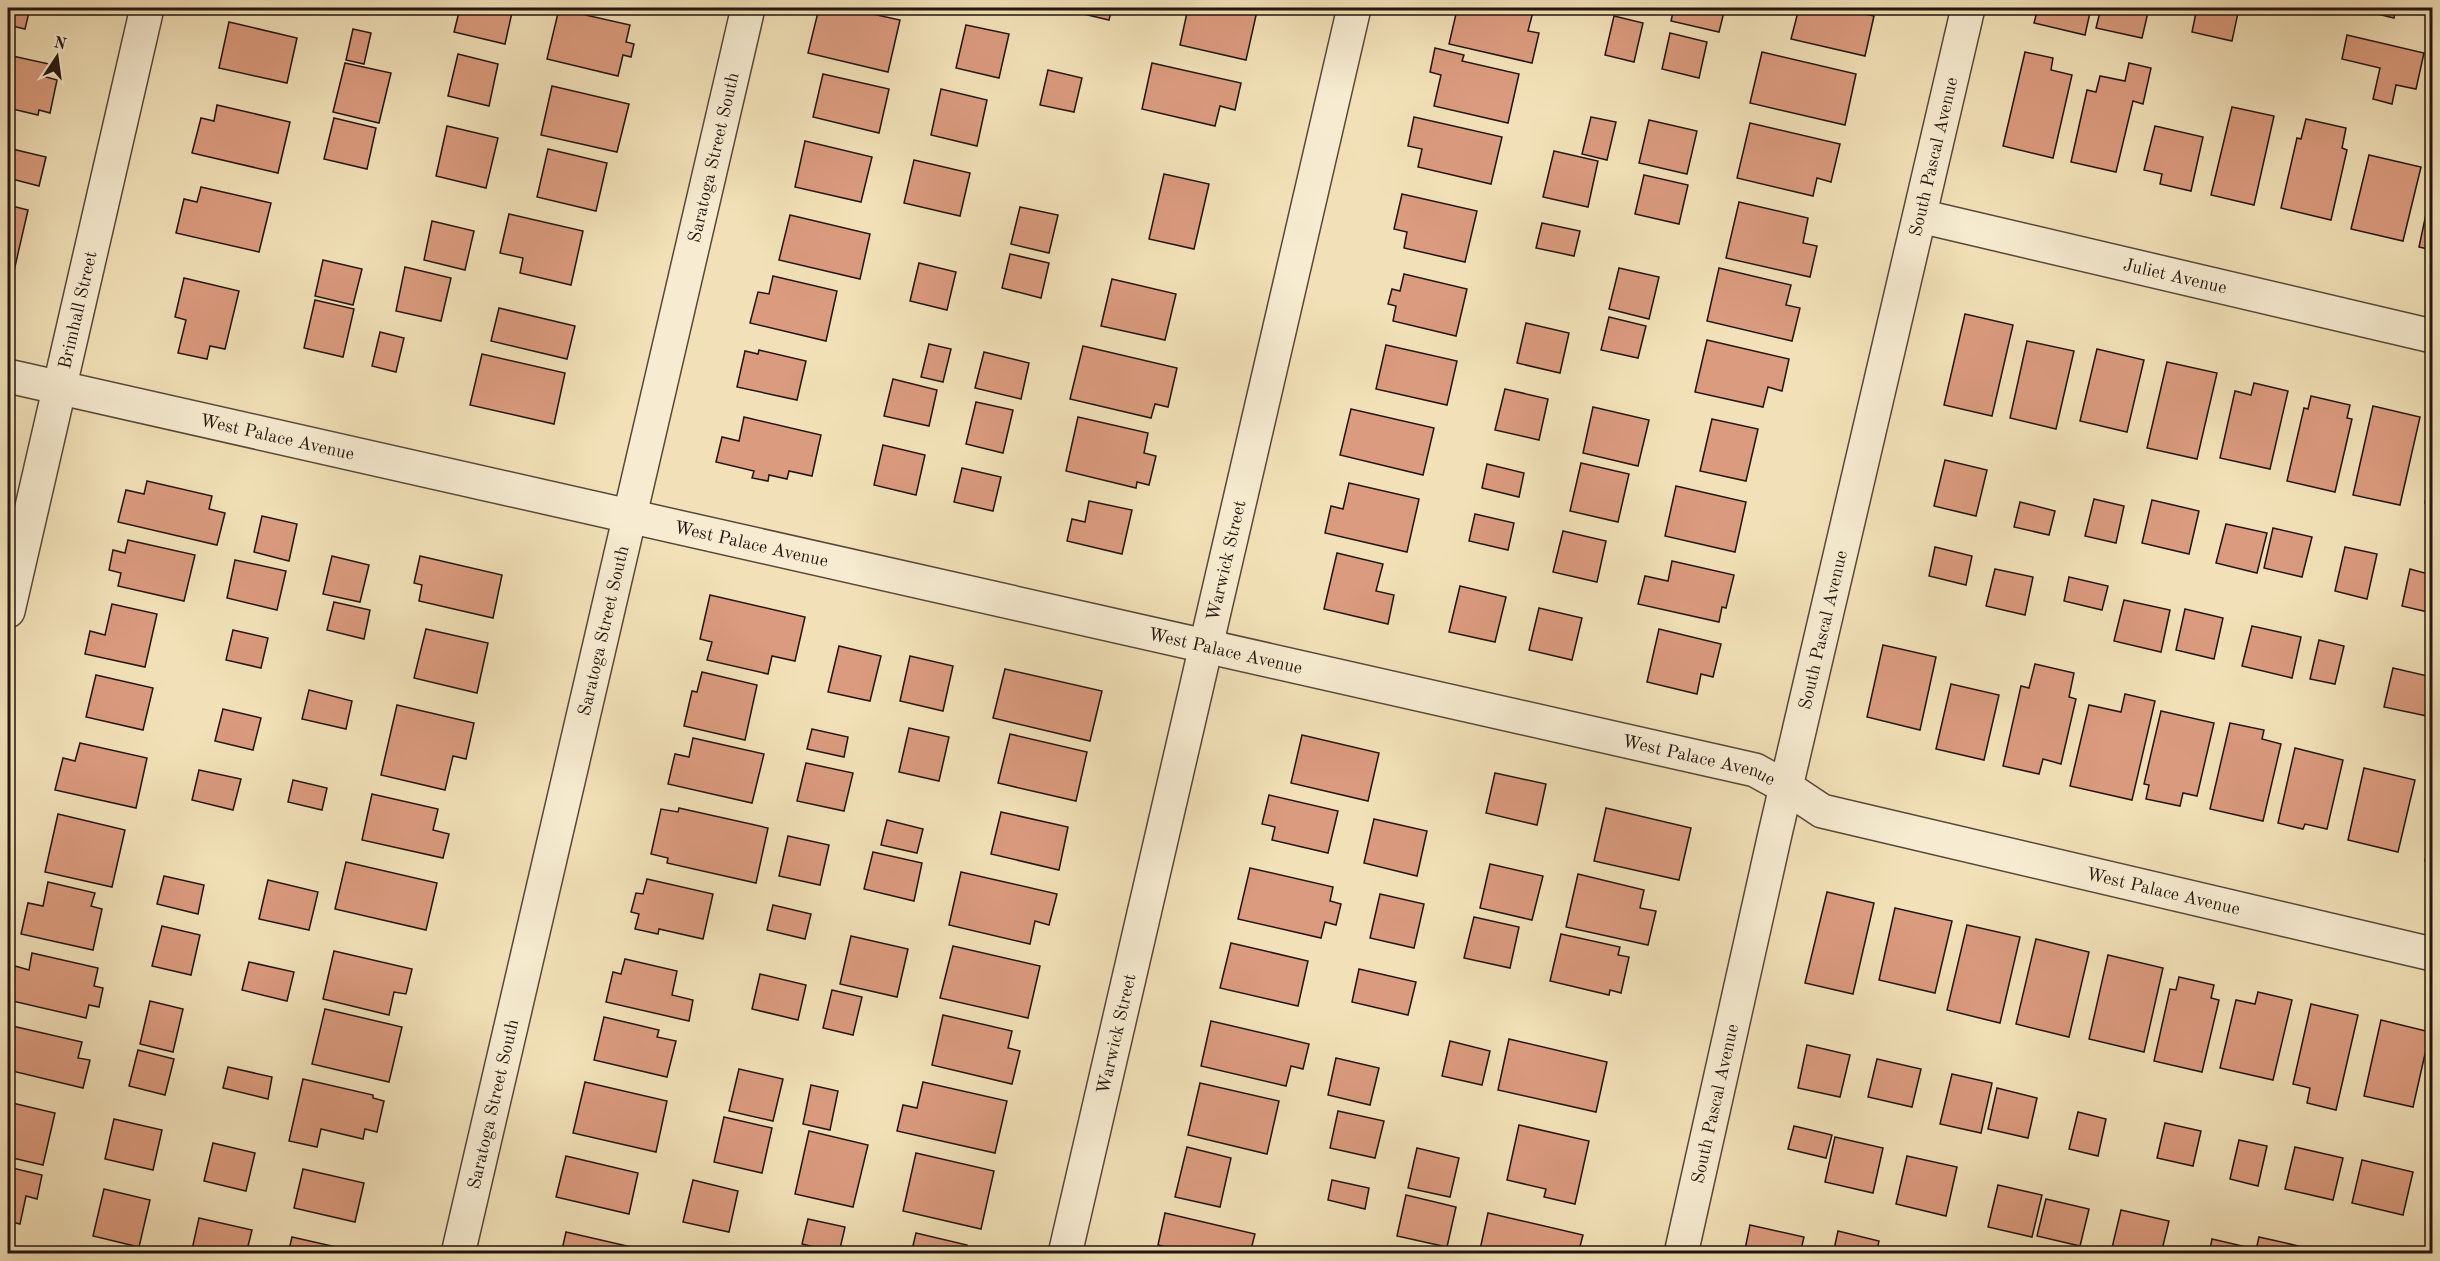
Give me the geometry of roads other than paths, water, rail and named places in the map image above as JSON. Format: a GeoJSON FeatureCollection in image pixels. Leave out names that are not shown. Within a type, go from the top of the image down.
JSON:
{"type":"FeatureCollection","features":[{"type":"Feature","properties":{"kind":"street","name":"Brimhall Street"},"geometry":{"type":"LineString","coordinates":[[8,611],[147,8]]}},
{"type":"Feature","properties":{"kind":"street","name":"Saratoga Street South"},"geometry":{"type":"LineString","coordinates":[[458,1254],[748,8]]}},
{"type":"Feature","properties":{"kind":"street","name":"Warwick Street"},"geometry":{"type":"LineString","coordinates":[[1065,1254],[1354,8]]}},
{"type":"Feature","properties":{"kind":"street","name":"South Pascal Avenue"},"geometry":{"type":"LineString","coordinates":[[1681,1254],[1786,787],[1968,8]]}},
{"type":"Feature","properties":{"kind":"street","name":"Juliet Avenue"},"geometry":{"type":"LineString","coordinates":[[1920,216],[2433,336]]}},
{"type":"Feature","properties":{"kind":"street","name":"West Palace Avenue"},"geometry":{"type":"LineString","coordinates":[[8,376],[1755,770],[1822,811],[2433,954]]}}]}
